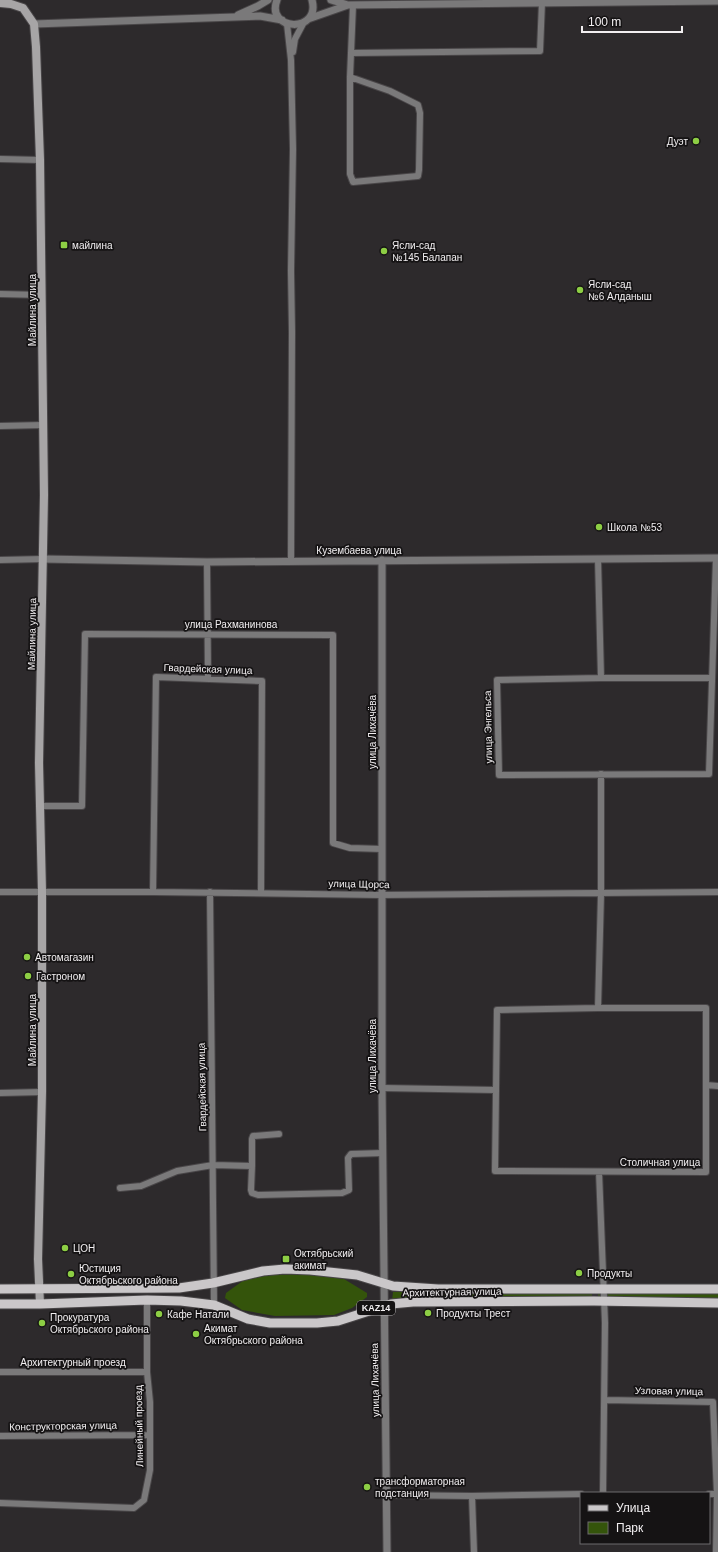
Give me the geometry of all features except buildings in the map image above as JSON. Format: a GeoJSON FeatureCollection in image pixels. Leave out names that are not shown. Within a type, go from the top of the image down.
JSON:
{"type":"FeatureCollection","features":[{"type":"Feature","properties":{"kind":"main road"},"geometry":{"type":"LineString","coordinates":[[0,3],[11,4],[23,8],[34,24]]}},
{"type":"Feature","properties":{"kind":"main road","name":"Майлина улица"},"geometry":{"type":"LineString","coordinates":[[34,24],[40,160],[44,495],[40,806],[42,892],[42,1092],[38,1259],[40,1304]]}},
{"type":"Feature","properties":{"kind":"main road","name":"Архитектурная улица"},"geometry":{"type":"LineString","coordinates":[[0,1289],[179,1288],[213,1283],[262,1271],[285,1269],[350,1274],[384,1282],[393,1286],[438,1289],[718,1289]]}},
{"type":"Feature","properties":{"kind":"main road","name":"Архитектурная улица"},"geometry":{"type":"LineString","coordinates":[[0,1304],[147,1300],[181,1301],[214,1305],[248,1319],[270,1323],[317,1323],[338,1321],[384,1306],[413,1302],[718,1303]]}},
{"type":"Feature","properties":{"kind":"street"},"geometry":{"type":"LineString","coordinates":[[232,17],[246,12],[268,0]]}},
{"type":"Feature","properties":{"kind":"street"},"geometry":{"type":"LineString","coordinates":[[277,0],[276,9],[284,22],[291,60],[293,149],[291,271],[291,561]]}},
{"type":"Feature","properties":{"kind":"street"},"geometry":{"type":"LineString","coordinates":[[291,60],[295,39],[313,9],[312,0]]}},
{"type":"Feature","properties":{"kind":"street"},"geometry":{"type":"LineString","coordinates":[[330,0],[350,5],[718,1]]}},
{"type":"Feature","properties":{"kind":"street"},"geometry":{"type":"LineString","coordinates":[[351,53],[540,51],[542,2]]}},
{"type":"Feature","properties":{"kind":"street"},"geometry":{"type":"LineString","coordinates":[[34,24],[260,16],[293,25],[350,5]]}},
{"type":"Feature","properties":{"kind":"street"},"geometry":{"type":"LineString","coordinates":[[350,5],[351,53],[350,78],[350,174],[352,180],[353,182],[418,176],[420,170],[420,113],[418,105],[390,91],[350,78]]}},
{"type":"Feature","properties":{"kind":"street"},"geometry":{"type":"LineString","coordinates":[[0,159],[40,160]]}},
{"type":"Feature","properties":{"kind":"street"},"geometry":{"type":"LineString","coordinates":[[0,294],[42,294]]}},
{"type":"Feature","properties":{"kind":"street"},"geometry":{"type":"LineString","coordinates":[[0,426],[42,425]]}},
{"type":"Feature","properties":{"kind":"street","name":"Кузембаева улица"},"geometry":{"type":"LineString","coordinates":[[0,560],[43,559],[207,562],[717,558]]}},
{"type":"Feature","properties":{"kind":"street","name":"улица Энгельса"},"geometry":{"type":"LineString","coordinates":[[711,678],[497,680],[499,775],[709,774],[711,678],[717,558]]}},
{"type":"Feature","properties":{"kind":"street"},"geometry":{"type":"LineString","coordinates":[[598,559],[601,678]]}},
{"type":"Feature","properties":{"kind":"street","name":"улица Лихачёва"},"geometry":{"type":"LineString","coordinates":[[382,560],[381,895],[387,1552]]}},
{"type":"Feature","properties":{"kind":"street"},"geometry":{"type":"LineString","coordinates":[[207,562],[208,679]]}},
{"type":"Feature","properties":{"kind":"street","name":"улица Рахманинова"},"geometry":{"type":"LineString","coordinates":[[40,806],[82,806],[85,634],[333,635],[332,843],[350,848],[382,849]]}},
{"type":"Feature","properties":{"kind":"street","name":"Гвардейская улица"},"geometry":{"type":"LineString","coordinates":[[153,892],[156,677],[262,681],[261,893]]}},
{"type":"Feature","properties":{"kind":"street"},"geometry":{"type":"LineString","coordinates":[[598,1008],[601,894],[601,774]]}},
{"type":"Feature","properties":{"kind":"street","name":"улица Щорса"},"geometry":{"type":"LineString","coordinates":[[0,892],[210,892],[381,895],[718,892]]}},
{"type":"Feature","properties":{"kind":"street","name":"Гвардейская улица"},"geometry":{"type":"LineString","coordinates":[[210,892],[214,1305]]}},
{"type":"Feature","properties":{"kind":"street","name":"Столичная улица"},"geometry":{"type":"LineString","coordinates":[[598,1008],[706,1008],[706,1172],[496,1171],[498,1010],[598,1008]]}},
{"type":"Feature","properties":{"kind":"street"},"geometry":{"type":"LineString","coordinates":[[706,1085],[718,1086]]}},
{"type":"Feature","properties":{"kind":"street"},"geometry":{"type":"LineString","coordinates":[[382,1088],[496,1090]]}},
{"type":"Feature","properties":{"kind":"street"},"geometry":{"type":"LineString","coordinates":[[0,1092],[42,1092]]}},
{"type":"Feature","properties":{"kind":"street"},"geometry":{"type":"LineString","coordinates":[[279,1134],[253,1136],[251,1190],[254,1194],[342,1193],[349,1190],[348,1158],[351,1154],[383,1153]]}},
{"type":"Feature","properties":{"kind":"street"},"geometry":{"type":"LineString","coordinates":[[120,1188],[141,1186],[177,1171],[213,1165],[252,1166]]}},
{"type":"Feature","properties":{"kind":"street"},"geometry":{"type":"LineString","coordinates":[[599,1172],[605,1289],[603,1492]]}},
{"type":"Feature","properties":{"kind":"street","name":"Линейный проезд"},"geometry":{"type":"LineString","coordinates":[[0,1503],[134,1508],[144,1500],[150,1470],[150,1402],[147,1372],[147,1300]]}},
{"type":"Feature","properties":{"kind":"street","name":"Архитектурный проезд"},"geometry":{"type":"LineString","coordinates":[[0,1372],[147,1372]]}},
{"type":"Feature","properties":{"kind":"street","name":"Узловая улица"},"geometry":{"type":"LineString","coordinates":[[605,1400],[713,1402],[718,1494],[716,1552]]}},
{"type":"Feature","properties":{"kind":"street","name":"Конструкторская улица"},"geometry":{"type":"LineString","coordinates":[[0,1436],[150,1435]]}},
{"type":"Feature","properties":{"kind":"street"},"geometry":{"type":"LineString","coordinates":[[387,1495],[472,1496],[580,1494]]}},
{"type":"Feature","properties":{"kind":"street"},"geometry":{"type":"LineString","coordinates":[[472,1496],[474,1552]]}},
{"type":"Feature","properties":{"kind":"green space"},"geometry":{"type":"Polygon","coordinates":[[[302,1274],[344,1279],[367,1293],[367,1297],[352,1308],[334,1315],[275,1316],[242,1310],[225,1298],[226,1293],[244,1280],[270,1275],[302,1274]]]}},
{"type":"Feature","properties":{"kind":"green space"},"geometry":{"type":"Polygon","coordinates":[[[393,1292],[592,1293],[592,1300],[392,1301],[393,1292]]]}},
{"type":"Feature","properties":{"kind":"green space"},"geometry":{"type":"Polygon","coordinates":[[[598,1292],[718,1292],[718,1301],[598,1300],[598,1292]]]}},
{"type":"Feature","properties":{"kind":"place","name":"Дуэт"},"geometry":{"type":"Point","coordinates":[696,141]}},
{"type":"Feature","properties":{"kind":"place","name":"майлина"},"geometry":{"type":"Point","coordinates":[64,245]}},
{"type":"Feature","properties":{"kind":"place","name":"Ясли-сад №145 Балапан"},"geometry":{"type":"Point","coordinates":[384,251]}},
{"type":"Feature","properties":{"kind":"place","name":"Ясли-сад №6 Алданыш"},"geometry":{"type":"Point","coordinates":[580,290]}},
{"type":"Feature","properties":{"kind":"place","name":"Школа №53"},"geometry":{"type":"Point","coordinates":[599,527]}},
{"type":"Feature","properties":{"kind":"place","name":"Автомагазин"},"geometry":{"type":"Point","coordinates":[27,957]}},
{"type":"Feature","properties":{"kind":"place","name":"Гастроном"},"geometry":{"type":"Point","coordinates":[28,976]}},
{"type":"Feature","properties":{"kind":"place","name":"ЦОН"},"geometry":{"type":"Point","coordinates":[65,1248]}},
{"type":"Feature","properties":{"kind":"place","name":"Октябрьский акимат"},"geometry":{"type":"Point","coordinates":[286,1259]}},
{"type":"Feature","properties":{"kind":"place","name":"Продукты"},"geometry":{"type":"Point","coordinates":[579,1273]}},
{"type":"Feature","properties":{"kind":"place","name":"Юстиция Октябрьского района"},"geometry":{"type":"Point","coordinates":[71,1274]}},
{"type":"Feature","properties":{"kind":"place","name":"Продукты Трест"},"geometry":{"type":"Point","coordinates":[428,1313]}},
{"type":"Feature","properties":{"kind":"place","name":"Кафе Натали"},"geometry":{"type":"Point","coordinates":[159,1314]}},
{"type":"Feature","properties":{"kind":"place","name":"Прокуратура Октябрьского района"},"geometry":{"type":"Point","coordinates":[42,1323]}},
{"type":"Feature","properties":{"kind":"place","name":"Акимат Октябрьского района"},"geometry":{"type":"Point","coordinates":[196,1334]}},
{"type":"Feature","properties":{"kind":"place","name":"трансформаторная подстанция"},"geometry":{"type":"Point","coordinates":[367,1487]}}]}
